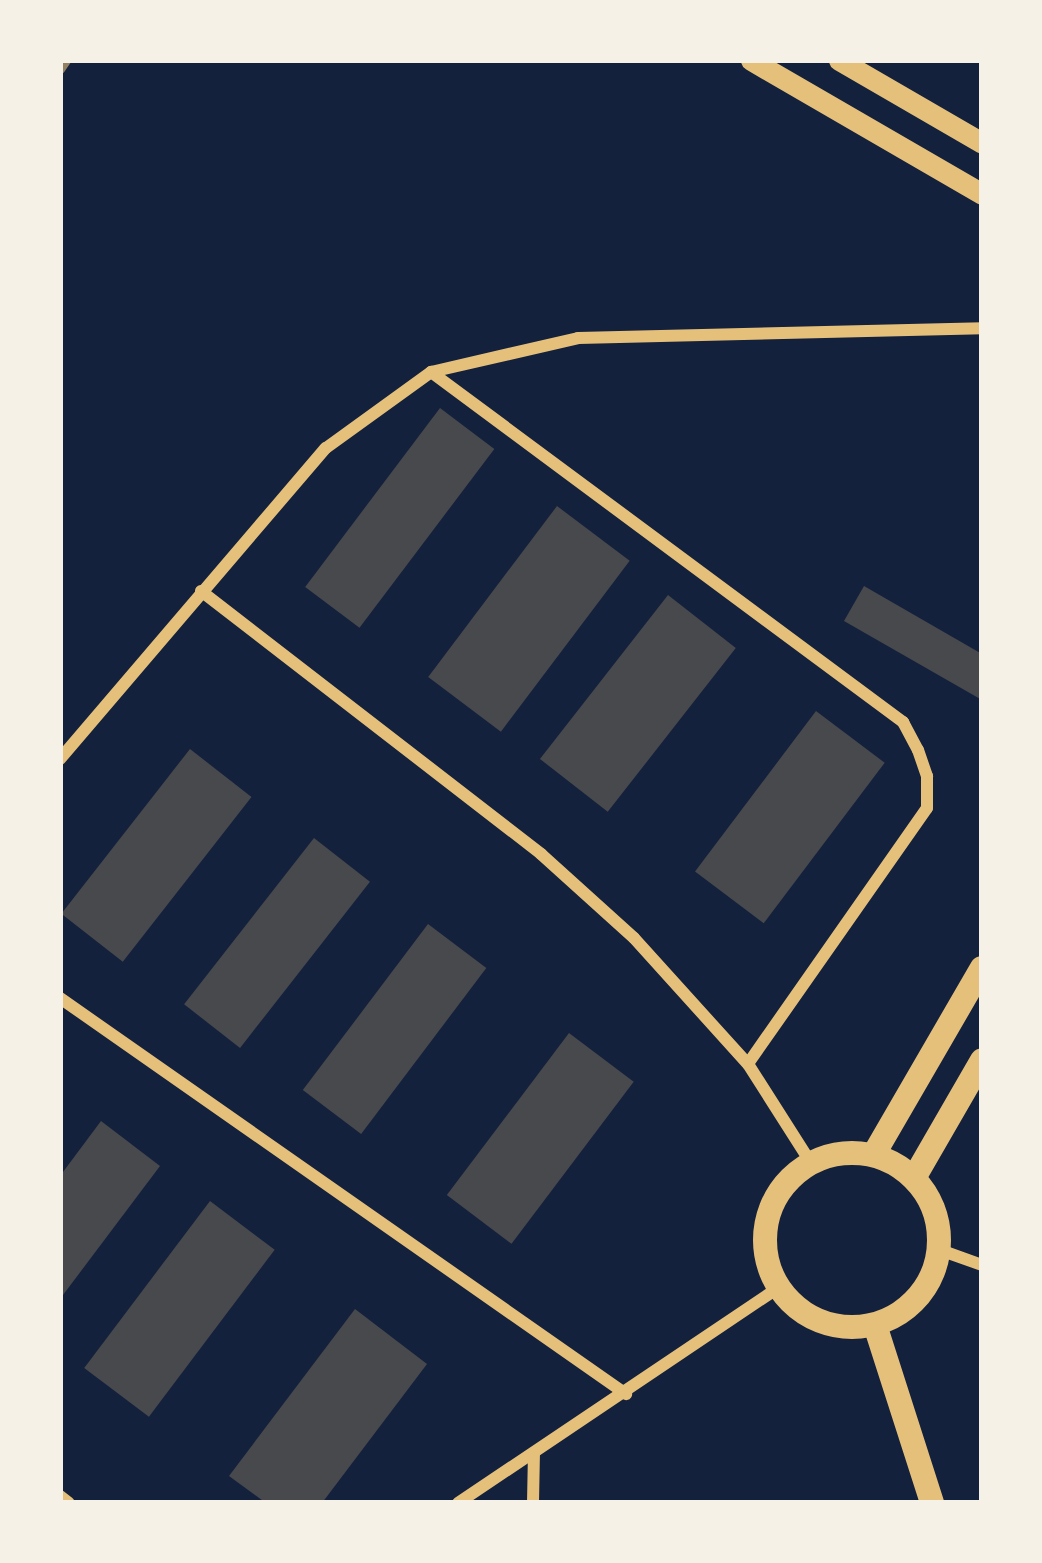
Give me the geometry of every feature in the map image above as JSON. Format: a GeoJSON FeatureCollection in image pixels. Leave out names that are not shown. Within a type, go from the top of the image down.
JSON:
{"type":"FeatureCollection","features":[{"type":"Feature","properties":{"kind":"main road"},"geometry":{"type":"LineString","coordinates":[[874,1154],[982,968]]}},
{"type":"Feature","properties":{"kind":"main road"},"geometry":{"type":"LineString","coordinates":[[914,1178],[982,1060]]}},
{"type":"Feature","properties":{"kind":"main road"},"geometry":{"type":"LineString","coordinates":[[830,1154],[874,1154],[914,1178],[930,1198],[940,1250],[919,1297],[875,1325],[848,1328],[821,1322],[797,1308],[779,1287],[766,1247],[772,1204],[788,1180],[811,1162],[830,1154]]}},
{"type":"Feature","properties":{"kind":"main road"},"geometry":{"type":"LineString","coordinates":[[875,1325],[932,1503]]}},
{"type":"Feature","properties":{"kind":"street"},"geometry":{"type":"LineString","coordinates":[[751,60],[982,194]]}},
{"type":"Feature","properties":{"kind":"street"},"geometry":{"type":"LineString","coordinates":[[838,60],[982,143]]}},
{"type":"Feature","properties":{"kind":"street"},"geometry":{"type":"LineString","coordinates":[[60,759],[326,448],[431,372],[578,338],[982,328]]}},
{"type":"Feature","properties":{"kind":"street"},"geometry":{"type":"LineString","coordinates":[[431,372],[903,722],[918,750],[927,776],[927,808],[748,1064]]}},
{"type":"Feature","properties":{"kind":"street"},"geometry":{"type":"LineString","coordinates":[[201,591],[541,854],[634,938],[748,1064],[811,1162]]}},
{"type":"Feature","properties":{"kind":"street"},"geometry":{"type":"LineString","coordinates":[[60,998],[626,1394]]}},
{"type":"Feature","properties":{"kind":"street"},"geometry":{"type":"LineString","coordinates":[[940,1250],[982,1265]]}},
{"type":"Feature","properties":{"kind":"street"},"geometry":{"type":"LineString","coordinates":[[458,1503],[779,1287]]}},
{"type":"Feature","properties":{"kind":"street"},"geometry":{"type":"LineString","coordinates":[[533,1503],[534,1453]]}},
{"type":"Feature","properties":{"kind":"street"},"geometry":{"type":"LineString","coordinates":[[60,1496],[69,1503]]}},
{"type":"Feature","properties":{"kind":"building"},"geometry":{"type":"Polygon","coordinates":[[[440,408],[494,449],[360,628],[305,587],[440,408]]]}},
{"type":"Feature","properties":{"kind":"building"},"geometry":{"type":"Polygon","coordinates":[[[557,506],[630,561],[501,732],[428,677],[557,506]]]}},
{"type":"Feature","properties":{"kind":"building"},"geometry":{"type":"Polygon","coordinates":[[[864,586],[982,654],[982,700],[844,621],[864,586]]]}},
{"type":"Feature","properties":{"kind":"building"},"geometry":{"type":"Polygon","coordinates":[[[668,595],[736,648],[608,812],[540,759],[668,595]]]}},
{"type":"Feature","properties":{"kind":"building"},"geometry":{"type":"Polygon","coordinates":[[[816,711],[885,763],[764,923],[695,872],[816,711]]]}},
{"type":"Feature","properties":{"kind":"building"},"geometry":{"type":"Polygon","coordinates":[[[190,749],[251,797],[123,962],[61,914],[190,749]]]}},
{"type":"Feature","properties":{"kind":"building"},"geometry":{"type":"Polygon","coordinates":[[[314,838],[370,882],[240,1048],[184,1004],[314,838]]]}},
{"type":"Feature","properties":{"kind":"building"},"geometry":{"type":"Polygon","coordinates":[[[428,924],[486,968],[361,1134],[303,1090],[428,924]]]}},
{"type":"Feature","properties":{"kind":"building"},"geometry":{"type":"Polygon","coordinates":[[[569,1033],[634,1082],[512,1244],[447,1195],[569,1033]]]}},
{"type":"Feature","properties":{"kind":"building"},"geometry":{"type":"Polygon","coordinates":[[[101,1121],[160,1166],[60,1299],[60,1176],[101,1121]]]}},
{"type":"Feature","properties":{"kind":"building"},"geometry":{"type":"Polygon","coordinates":[[[210,1201],[275,1250],[149,1417],[84,1368],[210,1201]]]}},
{"type":"Feature","properties":{"kind":"building"},"geometry":{"type":"Polygon","coordinates":[[[355,1309],[427,1364],[322,1503],[266,1503],[229,1476],[355,1309]]]}},
{"type":"Feature","properties":{"kind":"railway"},"geometry":{"type":"LineString","coordinates":[[60,69],[66,60]]}}]}
